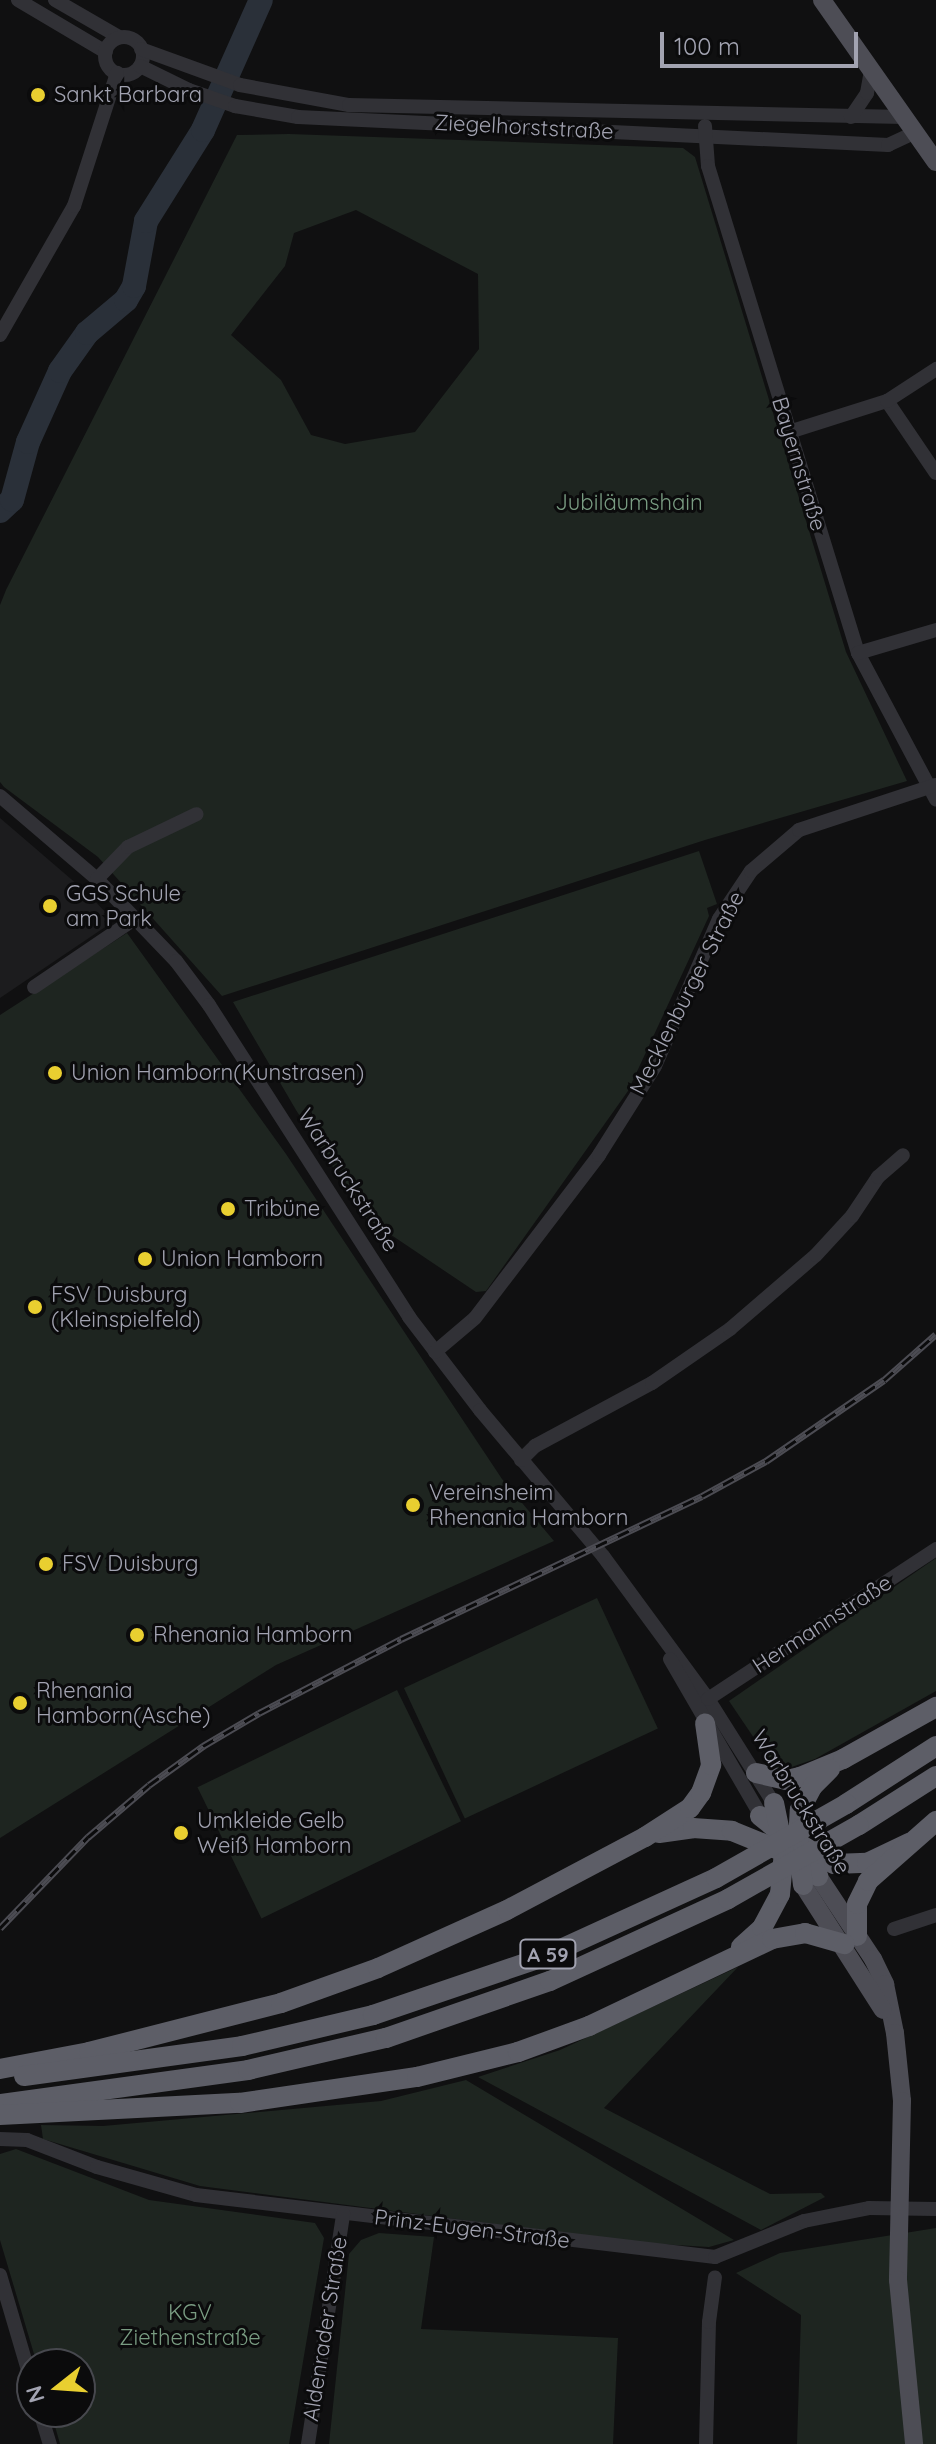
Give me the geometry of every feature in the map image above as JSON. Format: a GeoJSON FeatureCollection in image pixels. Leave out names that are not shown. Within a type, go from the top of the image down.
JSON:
{"type":"FeatureCollection","features":[{"type":"Feature","properties":{"kind":"highway"},"geometry":{"type":"LineString","coordinates":[[756,1773],[787,1780],[843,1759],[936,1707]]}},
{"type":"Feature","properties":{"kind":"highway"},"geometry":{"type":"LineString","coordinates":[[0,2069],[89,2052],[245,2014],[316,1991],[479,1923],[675,1819],[701,1793],[711,1765],[705,1723]]}},
{"type":"Feature","properties":{"kind":"highway","name":"A 59"},"geometry":{"type":"LineString","coordinates":[[0,2079],[178,2057],[302,2034],[373,2015],[543,1957],[716,1878],[846,1804],[936,1746]]}},
{"type":"Feature","properties":{"kind":"highway"},"geometry":{"type":"LineString","coordinates":[[718,1964],[746,1943],[771,1913],[780,1894],[804,1801],[813,1786],[843,1759]]}},
{"type":"Feature","properties":{"kind":"highway","name":"A 59"},"geometry":{"type":"LineString","coordinates":[[0,2104],[183,2082],[347,2049],[411,2031],[550,1981],[728,1899],[859,1825],[936,1776]]}},
{"type":"Feature","properties":{"kind":"highway"},"geometry":{"type":"LineString","coordinates":[[767,1809],[811,1880]]}},
{"type":"Feature","properties":{"kind":"highway"},"geometry":{"type":"LineString","coordinates":[[0,2115],[240,2103],[411,2078],[481,2062],[589,2026],[718,1964],[788,1935],[817,1934],[850,1940],[860,1893],[868,1881],[936,1821]]}},
{"type":"Feature","properties":{"kind":"highway"},"geometry":{"type":"LineString","coordinates":[[645,1837],[709,1828],[732,1831],[834,1864],[846,1865],[882,1858],[909,1843]]}},
{"type":"Feature","properties":{"kind":"main road"},"geometry":{"type":"LineString","coordinates":[[822,0],[936,162]]}},
{"type":"Feature","properties":{"kind":"main road","name":"Warbruckstraße"},"geometry":{"type":"LineString","coordinates":[[811,1880],[850,1940],[885,1984],[895,2033],[902,2101],[898,2280],[914,2444]]}},
{"type":"Feature","properties":{"kind":"street"},"geometry":{"type":"LineString","coordinates":[[18,0],[106,52]]}},
{"type":"Feature","properties":{"kind":"street","name":"Ziegelhorststraße"},"geometry":{"type":"LineString","coordinates":[[55,0],[119,37],[132,38],[141,49],[194,70],[240,85],[349,105],[851,117],[909,125]]}},
{"type":"Feature","properties":{"kind":"street"},"geometry":{"type":"LineString","coordinates":[[119,37],[106,52],[106,63],[117,73],[125,75],[140,66],[141,49]]}},
{"type":"Feature","properties":{"kind":"street","name":"Ziegelhorststraße"},"geometry":{"type":"LineString","coordinates":[[140,66],[189,90],[235,106],[298,117],[888,145],[909,125]]}},
{"type":"Feature","properties":{"kind":"street"},"geometry":{"type":"LineString","coordinates":[[851,117],[867,93],[871,70]]}},
{"type":"Feature","properties":{"kind":"street"},"geometry":{"type":"LineString","coordinates":[[0,335],[74,206],[117,73]]}},
{"type":"Feature","properties":{"kind":"street","name":"Bayernstraße"},"geometry":{"type":"LineString","coordinates":[[705,114],[708,166],[858,653],[933,791]]}},
{"type":"Feature","properties":{"kind":"street"},"geometry":{"type":"LineString","coordinates":[[789,432],[887,401],[936,369]]}},
{"type":"Feature","properties":{"kind":"street"},"geometry":{"type":"LineString","coordinates":[[887,401],[936,473]]}},
{"type":"Feature","properties":{"kind":"street"},"geometry":{"type":"LineString","coordinates":[[858,653],[936,630]]}},
{"type":"Feature","properties":{"kind":"street","name":"Mecklenburger Straße"},"geometry":{"type":"LineString","coordinates":[[435,1352],[475,1318],[599,1155],[655,1066],[719,919],[751,871],[799,830],[933,791]]}},
{"type":"Feature","properties":{"kind":"street","name":"Warbruckstraße"},"geometry":{"type":"LineString","coordinates":[[0,796],[97,879],[136,918],[209,1005],[362,1248],[435,1352],[641,1607],[708,1699],[756,1773],[767,1809]]}},
{"type":"Feature","properties":{"kind":"street"},"geometry":{"type":"LineString","coordinates":[[97,879],[128,847],[197,814]]}},
{"type":"Feature","properties":{"kind":"street"},"geometry":{"type":"LineString","coordinates":[[34,987],[136,918]]}},
{"type":"Feature","properties":{"kind":"street"},"geometry":{"type":"LineString","coordinates":[[521,1460],[535,1446],[652,1383],[730,1329],[816,1255],[852,1216],[878,1177],[903,1155]]}},
{"type":"Feature","properties":{"kind":"street","name":"Hermannstraße"},"geometry":{"type":"LineString","coordinates":[[708,1699],[936,1549]]}},
{"type":"Feature","properties":{"kind":"street","name":"Warbruckstraße"},"geometry":{"type":"LineString","coordinates":[[641,1607],[705,1723],[767,1809]]}},
{"type":"Feature","properties":{"kind":"street"},"geometry":{"type":"LineString","coordinates":[[894,1929],[936,1915]]}},
{"type":"Feature","properties":{"kind":"street","name":"Prinz-Eugen-Straße"},"geometry":{"type":"LineString","coordinates":[[0,2139],[27,2140],[97,2167],[196,2195],[715,2257],[804,2221],[869,2208],[900,2206]]}},
{"type":"Feature","properties":{"kind":"street"},"geometry":{"type":"LineString","coordinates":[[900,2206],[936,2209]]}},
{"type":"Feature","properties":{"kind":"street","name":"Aldenrader Straße"},"geometry":{"type":"LineString","coordinates":[[308,2444],[343,2214]]}},
{"type":"Feature","properties":{"kind":"street"},"geometry":{"type":"LineString","coordinates":[[0,2275],[21,2348]]}},
{"type":"Feature","properties":{"kind":"street"},"geometry":{"type":"LineString","coordinates":[[706,2444],[709,2322],[715,2277]]}},
{"type":"Feature","properties":{"kind":"shaded area","name":"GGS Schule am Park"},"geometry":{"type":"Polygon","coordinates":[[[0,818],[85,891],[114,921],[0,998],[0,818]]]}},
{"type":"Feature","properties":{"kind":"green space","name":"Jubiläumshain"},"geometry":{"type":"Polygon","coordinates":[[[289,134],[683,148],[695,157],[846,652],[907,781],[705,840],[222,996],[98,857],[4,787],[0,782],[0,605],[237,135],[289,134]],[[356,210],[294,233],[285,266],[231,335],[281,380],[311,435],[345,444],[415,432],[479,349],[478,274],[356,210]]]}},
{"type":"Feature","properties":{"kind":"green space"},"geometry":{"type":"Polygon","coordinates":[[[699,851],[717,904],[707,908],[709,916],[628,1091],[486,1291],[476,1292],[366,1218],[296,1110],[233,1002],[699,851]]]}},
{"type":"Feature","properties":{"kind":"green space"},"geometry":{"type":"Polygon","coordinates":[[[127,933],[286,1154],[502,1479],[554,1541],[276,1665],[0,1838],[0,1015],[127,933]]]}},
{"type":"Feature","properties":{"kind":"green space"},"geometry":{"type":"Polygon","coordinates":[[[936,1558],[936,1691],[815,1759],[777,1772],[729,1701],[936,1558]]]}},
{"type":"Feature","properties":{"kind":"green space"},"geometry":{"type":"Polygon","coordinates":[[[597,1598],[658,1729],[465,1819],[404,1688],[597,1598]]]}},
{"type":"Feature","properties":{"kind":"green space"},"geometry":{"type":"Polygon","coordinates":[[[397,1690],[461,1821],[261,1919],[197,1787],[397,1690]]]}},
{"type":"Feature","properties":{"kind":"green space"},"geometry":{"type":"Polygon","coordinates":[[[738,1967],[604,2108],[770,2194],[821,2193],[825,2197],[761,2230],[478,2077],[560,2050],[738,1967]]]}},
{"type":"Feature","properties":{"kind":"green space"},"geometry":{"type":"Polygon","coordinates":[[[466,2080],[734,2240],[709,2247],[642,2243],[200,2186],[43,2139],[41,2125],[103,2126],[381,2101],[466,2080]]]}},
{"type":"Feature","properties":{"kind":"green space","name":"KGV Ziethenstraße"},"geometry":{"type":"Polygon","coordinates":[[[16,2149],[149,2200],[315,2223],[324,2238],[289,2444],[60,2444],[56,2428],[96,2428],[96,2348],[32,2348],[0,2240],[0,2154],[16,2149]]]}},
{"type":"Feature","properties":{"kind":"green space"},"geometry":{"type":"Polygon","coordinates":[[[936,2228],[936,2444],[797,2444],[801,2315],[736,2273],[780,2253],[936,2228]]]}},
{"type":"Feature","properties":{"kind":"green space"},"geometry":{"type":"Polygon","coordinates":[[[379,2233],[434,2237],[421,2329],[618,2338],[613,2444],[329,2444],[349,2254],[361,2240],[379,2233]]]}},
{"type":"Feature","properties":{"kind":"waterway"},"geometry":{"type":"LineString","coordinates":[[0,511],[12,500],[28,442],[60,371],[87,333],[126,300],[134,286],[146,221],[203,130],[261,0]]}},
{"type":"Feature","properties":{"kind":"railway"},"geometry":{"type":"LineString","coordinates":[[0,1928],[88,1837],[149,1785],[203,1746],[259,1713],[401,1639],[702,1496],[766,1461],[884,1380],[936,1334]]}},
{"type":"Feature","properties":{"kind":"place","name":"Sankt Barbara"},"geometry":{"type":"Point","coordinates":[38,95]}},
{"type":"Feature","properties":{"kind":"place","name":"GGS Schule am Park"},"geometry":{"type":"Point","coordinates":[50,906]}},
{"type":"Feature","properties":{"kind":"place","name":"Union Hamborn(Kunstrasen)"},"geometry":{"type":"Point","coordinates":[55,1073]}},
{"type":"Feature","properties":{"kind":"place","name":"Tribüne"},"geometry":{"type":"Point","coordinates":[228,1209]}},
{"type":"Feature","properties":{"kind":"place","name":"Union Hamborn"},"geometry":{"type":"Point","coordinates":[145,1259]}},
{"type":"Feature","properties":{"kind":"place","name":"FSV Duisburg (Kleinspielfeld)"},"geometry":{"type":"Point","coordinates":[35,1307]}},
{"type":"Feature","properties":{"kind":"place","name":"Vereinsheim Rhenania Hamborn"},"geometry":{"type":"Point","coordinates":[413,1505]}},
{"type":"Feature","properties":{"kind":"place","name":"FSV Duisburg"},"geometry":{"type":"Point","coordinates":[46,1564]}},
{"type":"Feature","properties":{"kind":"place","name":"Rhenania Hamborn"},"geometry":{"type":"Point","coordinates":[137,1635]}},
{"type":"Feature","properties":{"kind":"place","name":"Rhenania Hamborn(Asche)"},"geometry":{"type":"Point","coordinates":[20,1703]}},
{"type":"Feature","properties":{"kind":"place","name":"Umkleide Gelb Weiß Hamborn"},"geometry":{"type":"Point","coordinates":[181,1833]}}]}
